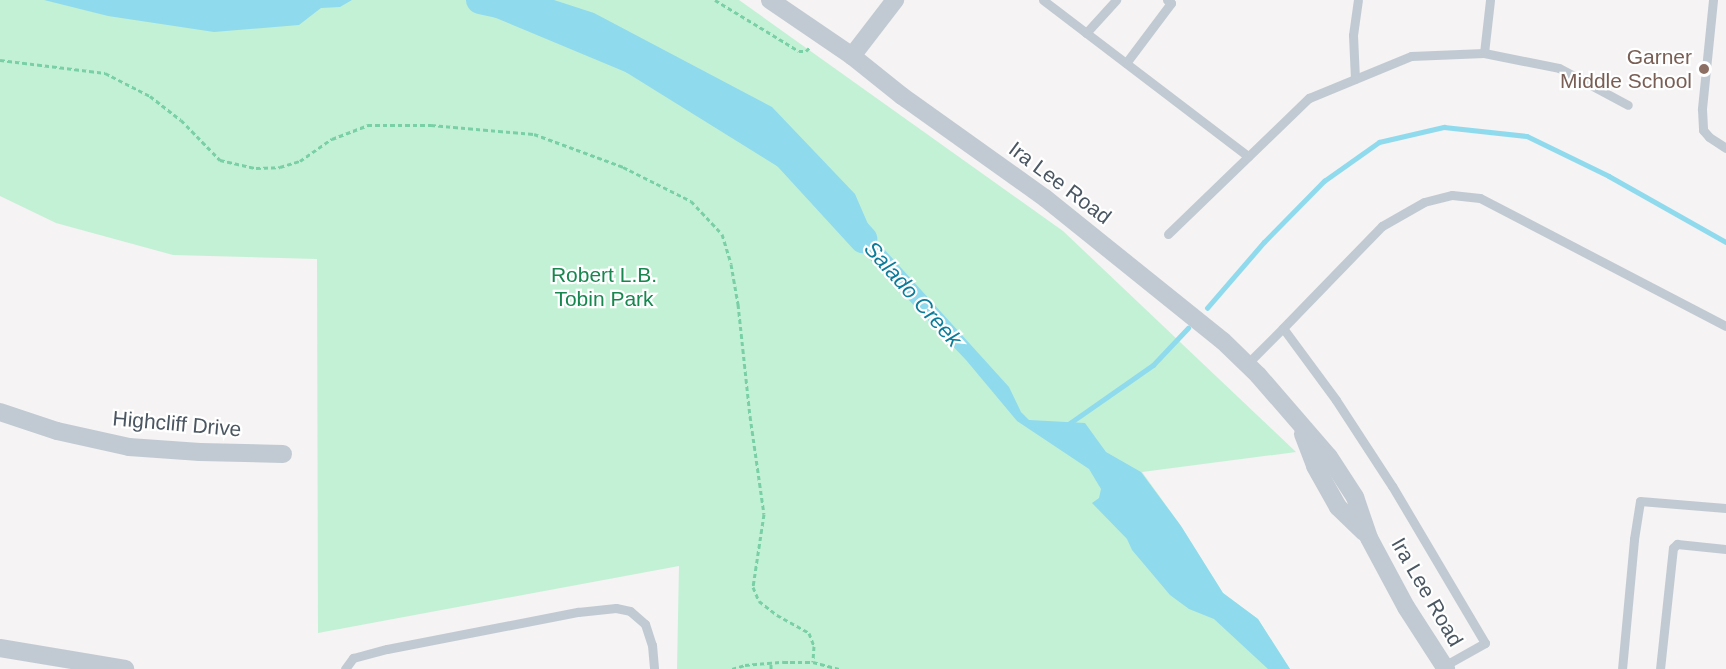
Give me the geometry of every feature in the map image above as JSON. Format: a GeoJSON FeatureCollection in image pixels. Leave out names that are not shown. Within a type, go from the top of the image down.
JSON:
{"type":"FeatureCollection","features":[{"type":"Feature","properties":{"kind":"street","name":"Ira Lee Road"},"geometry":{"type":"LineString","coordinates":[[770,0],[852,56],[1115,252],[1223,341],[1247,364],[1329,458],[1355,497],[1369,538],[1406,607],[1445,668]]}},
{"type":"Feature","properties":{"kind":"street"},"geometry":{"type":"LineString","coordinates":[[852,56],[895,0]]}},
{"type":"Feature","properties":{"kind":"street","name":"Highcliff Drive"},"geometry":{"type":"LineString","coordinates":[[0,412],[57,430],[129,447],[283,454]]}},
{"type":"Feature","properties":{"kind":"street"},"geometry":{"type":"LineString","coordinates":[[0,648],[125,669]]}},
{"type":"Feature","properties":{"kind":"lane"},"geometry":{"type":"LineString","coordinates":[[1043,0],[1248,156]]}},
{"type":"Feature","properties":{"kind":"lane"},"geometry":{"type":"LineString","coordinates":[[1086,33],[1116,0]]}},
{"type":"Feature","properties":{"kind":"lane"},"geometry":{"type":"LineString","coordinates":[[1125,63],[1171,3],[1167,0]]}},
{"type":"Feature","properties":{"kind":"lane"},"geometry":{"type":"LineString","coordinates":[[1355,79],[1353,35],[1358,0]]}},
{"type":"Feature","properties":{"kind":"lane"},"geometry":{"type":"LineString","coordinates":[[1484,53],[1490,0]]}},
{"type":"Feature","properties":{"kind":"lane"},"geometry":{"type":"LineString","coordinates":[[1713,0],[1702,109],[1703,129],[1709,138],[1726,148]]}},
{"type":"Feature","properties":{"kind":"lane"},"geometry":{"type":"LineString","coordinates":[[1168,234],[1309,98],[1411,56],[1484,53],[1558,68],[1628,105]]}},
{"type":"Feature","properties":{"kind":"lane"},"geometry":{"type":"LineString","coordinates":[[1247,364],[1382,226],[1424,202],[1452,195],[1480,198],[1726,326]]}},
{"type":"Feature","properties":{"kind":"lane"},"geometry":{"type":"LineString","coordinates":[[1283,328],[1336,400],[1392,486],[1485,643],[1445,668]]}},
{"type":"Feature","properties":{"kind":"lane"},"geometry":{"type":"LineString","coordinates":[[1622,669],[1634,539],[1640,501],[1726,508]]}},
{"type":"Feature","properties":{"kind":"lane"},"geometry":{"type":"LineString","coordinates":[[1660,669],[1673,548],[1677,544],[1726,549]]}},
{"type":"Feature","properties":{"kind":"lane"},"geometry":{"type":"LineString","coordinates":[[345,669],[354,658],[387,649],[578,612],[616,608],[630,611],[645,624],[652,645],[654,669]]}},
{"type":"Feature","properties":{"kind":"path"},"geometry":{"type":"LineString","coordinates":[[716,0],[799,51],[806,51],[813,45]]}},
{"type":"Feature","properties":{"kind":"path"},"geometry":{"type":"LineString","coordinates":[[0,60],[105,73],[150,96],[180,120],[220,160],[256,168],[280,167],[300,161],[332,139],[368,125],[432,125],[534,134],[623,166],[691,201],[722,234],[731,264],[738,304],[750,416],[764,514],[753,587],[759,601],[809,633],[814,646],[813,662]]}},
{"type":"Feature","properties":{"kind":"path"},"geometry":{"type":"LineString","coordinates":[[771,662],[771,669]]}},
{"type":"Feature","properties":{"kind":"path"},"geometry":{"type":"LineString","coordinates":[[732,669],[745,664],[813,662],[839,669]]}},
{"type":"Feature","properties":{"kind":"green space","name":"Robert L.B. Tobin Park"},"geometry":{"type":"Polygon","coordinates":[[[0,0],[739,0],[1063,231],[1296,452],[1142,472],[1181,526],[1223,593],[1258,619],[1290,669],[677,669],[679,566],[318,633],[317,259],[173,255],[56,223],[0,196],[0,0]]]}},
{"type":"Feature","properties":{"kind":"water"},"geometry":{"type":"Polygon","coordinates":[[[44,0],[192,0],[190,2],[232,13],[266,0],[352,0],[340,7],[321,8],[299,25],[214,32],[108,16],[44,0]]]}},
{"type":"Feature","properties":{"kind":"water"},"geometry":{"type":"Polygon","coordinates":[[[489,0],[554,0],[594,13],[772,107],[855,194],[874,238],[1009,387],[1021,412],[1029,420],[1085,423],[1106,452],[1141,472],[1181,526],[1223,593],[1258,619],[1290,669],[1268,669],[1214,619],[1189,609],[1170,595],[1132,550],[1127,539],[1092,503],[1099,498],[1101,489],[1089,469],[1017,421],[966,360],[862,251],[820,181],[804,163],[741,115],[683,83],[637,71],[550,20],[489,0]]]}},
{"type":"Feature","properties":{"kind":"waterway","name":"Salado Creek"},"geometry":{"type":"LineString","coordinates":[[141,0],[172,9],[227,12],[294,0]]}},
{"type":"Feature","properties":{"kind":"waterway","name":"Salado Creek"},"geometry":{"type":"LineString","coordinates":[[480,0],[499,4],[633,60],[787,156],[863,239]]}},
{"type":"Feature","properties":{"kind":"waterway"},"geometry":{"type":"LineString","coordinates":[[1207,308],[1264,242],[1324,181],[1379,142],[1444,127],[1527,136],[1609,176],[1726,242]]}},
{"type":"Feature","properties":{"kind":"waterway"},"geometry":{"type":"LineString","coordinates":[[1067,425],[1153,365],[1188,328]]}},
{"type":"Feature","properties":{"kind":"place","name":"Garner Middle School"},"geometry":{"type":"Point","coordinates":[1704,69]}}]}
